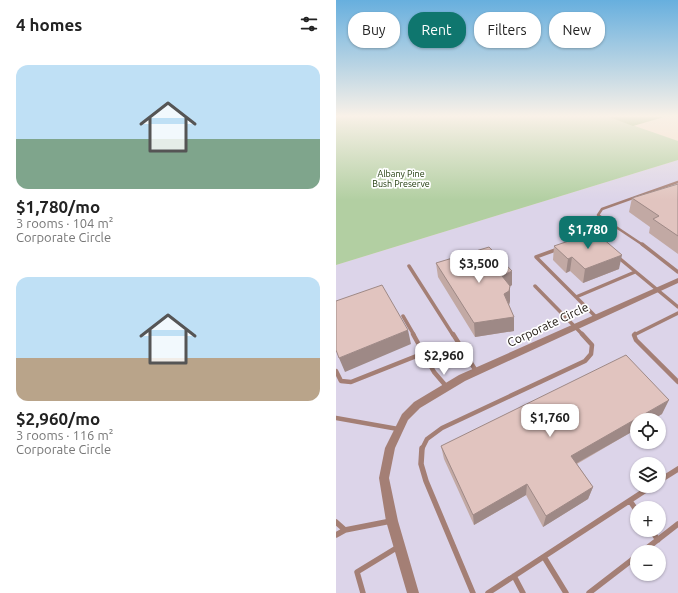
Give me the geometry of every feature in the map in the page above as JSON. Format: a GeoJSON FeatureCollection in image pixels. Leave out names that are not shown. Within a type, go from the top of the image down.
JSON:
{"type":"FeatureCollection","features":[{"type":"Feature","properties":{"kind":"street","name":"Corporate Circle"},"geometry":{"type":"LineString","coordinates":[[414,593],[392,521],[384,478],[390,448],[404,417],[417,405],[476,371],[678,280]]}},
{"type":"Feature","properties":{"kind":"lane"},"geometry":{"type":"LineString","coordinates":[[678,182],[602,209],[598,214],[601,218],[628,234],[678,272]]}},
{"type":"Feature","properties":{"kind":"lane"},"geometry":{"type":"LineString","coordinates":[[564,246],[536,257],[596,317]]}},
{"type":"Feature","properties":{"kind":"lane"},"geometry":{"type":"LineString","coordinates":[[613,253],[678,307]]}},
{"type":"Feature","properties":{"kind":"lane"},"geometry":{"type":"LineString","coordinates":[[409,266],[476,371]]}},
{"type":"Feature","properties":{"kind":"lane"},"geometry":{"type":"LineString","coordinates":[[576,297],[635,272]]}},
{"type":"Feature","properties":{"kind":"lane"},"geometry":{"type":"LineString","coordinates":[[473,593],[426,481],[420,463],[421,452],[424,442],[430,435],[442,428],[585,361],[591,356],[593,351],[592,345],[535,286]]}},
{"type":"Feature","properties":{"kind":"lane"},"geometry":{"type":"LineString","coordinates":[[678,313],[634,335],[636,340],[678,382]]}},
{"type":"Feature","properties":{"kind":"lane"},"geometry":{"type":"LineString","coordinates":[[403,316],[434,372],[446,387]]}},
{"type":"Feature","properties":{"kind":"lane"},"geometry":{"type":"LineString","coordinates":[[336,371],[341,381],[351,382],[424,353]]}},
{"type":"Feature","properties":{"kind":"lane"},"geometry":{"type":"LineString","coordinates":[[336,418],[399,430]]}},
{"type":"Feature","properties":{"kind":"lane"},"geometry":{"type":"LineString","coordinates":[[666,477],[678,469]]}},
{"type":"Feature","properties":{"kind":"lane"},"geometry":{"type":"LineString","coordinates":[[488,593],[641,493]]}},
{"type":"Feature","properties":{"kind":"lane"},"geometry":{"type":"LineString","coordinates":[[336,535],[345,530],[392,521]]}},
{"type":"Feature","properties":{"kind":"lane"},"geometry":{"type":"LineString","coordinates":[[336,522],[345,530]]}},
{"type":"Feature","properties":{"kind":"lane"},"geometry":{"type":"LineString","coordinates":[[651,545],[678,524]]}},
{"type":"Feature","properties":{"kind":"lane"},"geometry":{"type":"LineString","coordinates":[[363,593],[357,572],[400,546]]}},
{"type":"Feature","properties":{"kind":"lane"},"geometry":{"type":"LineString","coordinates":[[544,556],[566,593]]}},
{"type":"Feature","properties":{"kind":"lane"},"geometry":{"type":"LineString","coordinates":[[588,593],[630,561]]}},
{"type":"Feature","properties":{"kind":"lane"},"geometry":{"type":"LineString","coordinates":[[514,576],[523,593]]}},
{"type":"Feature","properties":{"kind":"shaded area"},"geometry":{"type":"Polygon","coordinates":[[[678,160],[678,593],[336,593],[336,265],[678,160]]]}},
{"type":"Feature","properties":{"kind":"green space","name":"Albany Pine Bush Preserve"},"geometry":{"type":"Polygon","coordinates":[[[336,145],[678,145],[678,160],[336,265],[336,145]]]}},
{"type":"Feature","properties":{"kind":"building"},"geometry":{"type":"Polygon","coordinates":[[[678,184],[678,236],[653,219],[659,216],[632,198],[678,184]]]}},
{"type":"Feature","properties":{"kind":"building"},"geometry":{"type":"Polygon","coordinates":[[[595,232],[622,255],[585,269],[572,257],[568,259],[554,246],[595,232]]]}},
{"type":"Feature","properties":{"kind":"building"},"geometry":{"type":"Polygon","coordinates":[[[489,247],[512,271],[502,276],[510,286],[509,291],[504,294],[514,317],[474,323],[436,263],[489,247]]]}},
{"type":"Feature","properties":{"kind":"building"},"geometry":{"type":"Polygon","coordinates":[[[382,285],[408,330],[339,358],[336,350],[336,301],[382,285]]]}},
{"type":"Feature","properties":{"kind":"building"},"geometry":{"type":"Polygon","coordinates":[[[626,355],[669,400],[646,413],[630,413],[630,422],[571,456],[593,487],[546,516],[527,484],[473,515],[441,446],[626,355]]]}}]}
